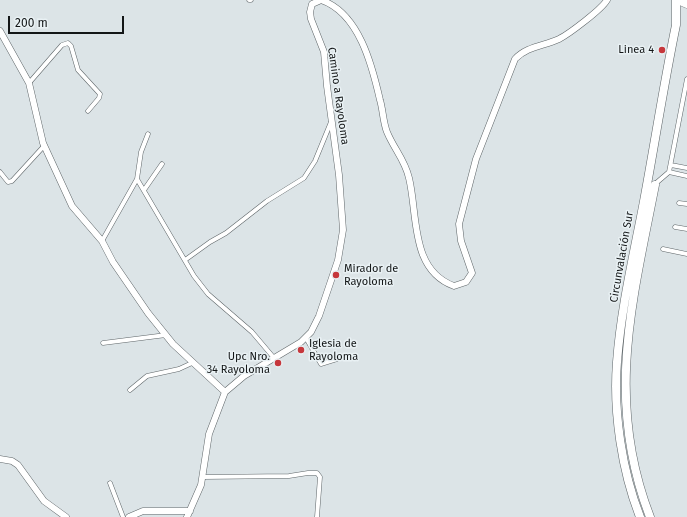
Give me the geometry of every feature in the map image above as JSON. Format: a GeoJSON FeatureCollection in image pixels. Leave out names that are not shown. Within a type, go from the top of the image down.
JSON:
{"type":"FeatureCollection","features":[{"type":"Feature","properties":{"kind":"highway"},"geometry":{"type":"LineString","coordinates":[[677,0],[687,4]]}},
{"type":"Feature","properties":{"kind":"highway","name":"Circunvalación Sur"},"geometry":{"type":"LineString","coordinates":[[640,517],[631,491],[624,459],[616,392],[617,362],[626,296],[676,25],[677,0]]}},
{"type":"Feature","properties":{"kind":"highway","name":"Circunvalación Sur"},"geometry":{"type":"LineString","coordinates":[[650,517],[632,460],[626,419],[624,380],[631,315],[655,185]]}},
{"type":"Feature","properties":{"kind":"street","name":"Camino a Rayoloma"},"geometry":{"type":"LineString","coordinates":[[129,517],[143,511],[188,514],[203,477],[209,434],[225,392],[244,376],[306,338],[315,326],[338,260],[343,230],[339,175],[324,52],[310,12],[312,4],[321,0],[342,13],[360,38],[375,76],[387,132],[405,163],[414,200],[420,249],[426,263],[433,273],[444,282],[454,286],[466,282],[472,273],[461,241],[459,224],[476,159],[515,59],[520,52],[568,34],[607,0]]}},
{"type":"Feature","properties":{"kind":"street"},"geometry":{"type":"LineString","coordinates":[[0,31],[29,83],[44,146],[72,206],[102,240],[113,262],[148,313],[166,335],[192,363],[225,392]]}},
{"type":"Feature","properties":{"kind":"street"},"geometry":{"type":"LineString","coordinates":[[29,83],[62,45],[68,43],[71,46],[78,70],[100,93],[100,97],[88,111]]}},
{"type":"Feature","properties":{"kind":"street"},"geometry":{"type":"LineString","coordinates":[[655,185],[669,172],[687,79]]}},
{"type":"Feature","properties":{"kind":"street"},"geometry":{"type":"LineString","coordinates":[[186,260],[210,242],[226,233],[267,201],[304,178],[315,161],[332,121]]}},
{"type":"Feature","properties":{"kind":"street"},"geometry":{"type":"LineString","coordinates":[[102,240],[136,178],[141,152],[148,134]]}},
{"type":"Feature","properties":{"kind":"street"},"geometry":{"type":"LineString","coordinates":[[0,172],[8,182],[12,181],[44,146]]}},
{"type":"Feature","properties":{"kind":"street"},"geometry":{"type":"LineString","coordinates":[[144,190],[162,164]]}},
{"type":"Feature","properties":{"kind":"street"},"geometry":{"type":"LineString","coordinates":[[671,165],[687,168]]}},
{"type":"Feature","properties":{"kind":"street"},"geometry":{"type":"LineString","coordinates":[[669,172],[687,176]]}},
{"type":"Feature","properties":{"kind":"street"},"geometry":{"type":"LineString","coordinates":[[136,178],[186,260],[194,276],[208,294],[252,332],[274,358]]}},
{"type":"Feature","properties":{"kind":"street"},"geometry":{"type":"LineString","coordinates":[[679,203],[687,204]]}},
{"type":"Feature","properties":{"kind":"street"},"geometry":{"type":"LineString","coordinates":[[675,227],[687,229]]}},
{"type":"Feature","properties":{"kind":"street"},"geometry":{"type":"LineString","coordinates":[[663,249],[687,254]]}},
{"type":"Feature","properties":{"kind":"street"},"geometry":{"type":"LineString","coordinates":[[103,343],[166,335]]}},
{"type":"Feature","properties":{"kind":"street"},"geometry":{"type":"LineString","coordinates":[[306,338],[322,364],[337,359]]}},
{"type":"Feature","properties":{"kind":"street"},"geometry":{"type":"LineString","coordinates":[[130,390],[147,376],[179,369],[192,363]]}},
{"type":"Feature","properties":{"kind":"street"},"geometry":{"type":"LineString","coordinates":[[0,459],[12,461],[18,466],[44,501],[66,517]]}},
{"type":"Feature","properties":{"kind":"street"},"geometry":{"type":"LineString","coordinates":[[203,477],[289,476],[317,473],[320,476],[317,517]]}},
{"type":"Feature","properties":{"kind":"street"},"geometry":{"type":"LineString","coordinates":[[110,483],[123,517]]}},
{"type":"Feature","properties":{"kind":"place","name":"Linea 4"},"geometry":{"type":"Point","coordinates":[662,50]}},
{"type":"Feature","properties":{"kind":"place","name":"Mirador de Rayoloma"},"geometry":{"type":"Point","coordinates":[336,275]}},
{"type":"Feature","properties":{"kind":"place","name":"Iglesia de Rayoloma"},"geometry":{"type":"Point","coordinates":[301,350]}},
{"type":"Feature","properties":{"kind":"place","name":"Upc Nro. 34 Rayoloma"},"geometry":{"type":"Point","coordinates":[278,363]}}]}
